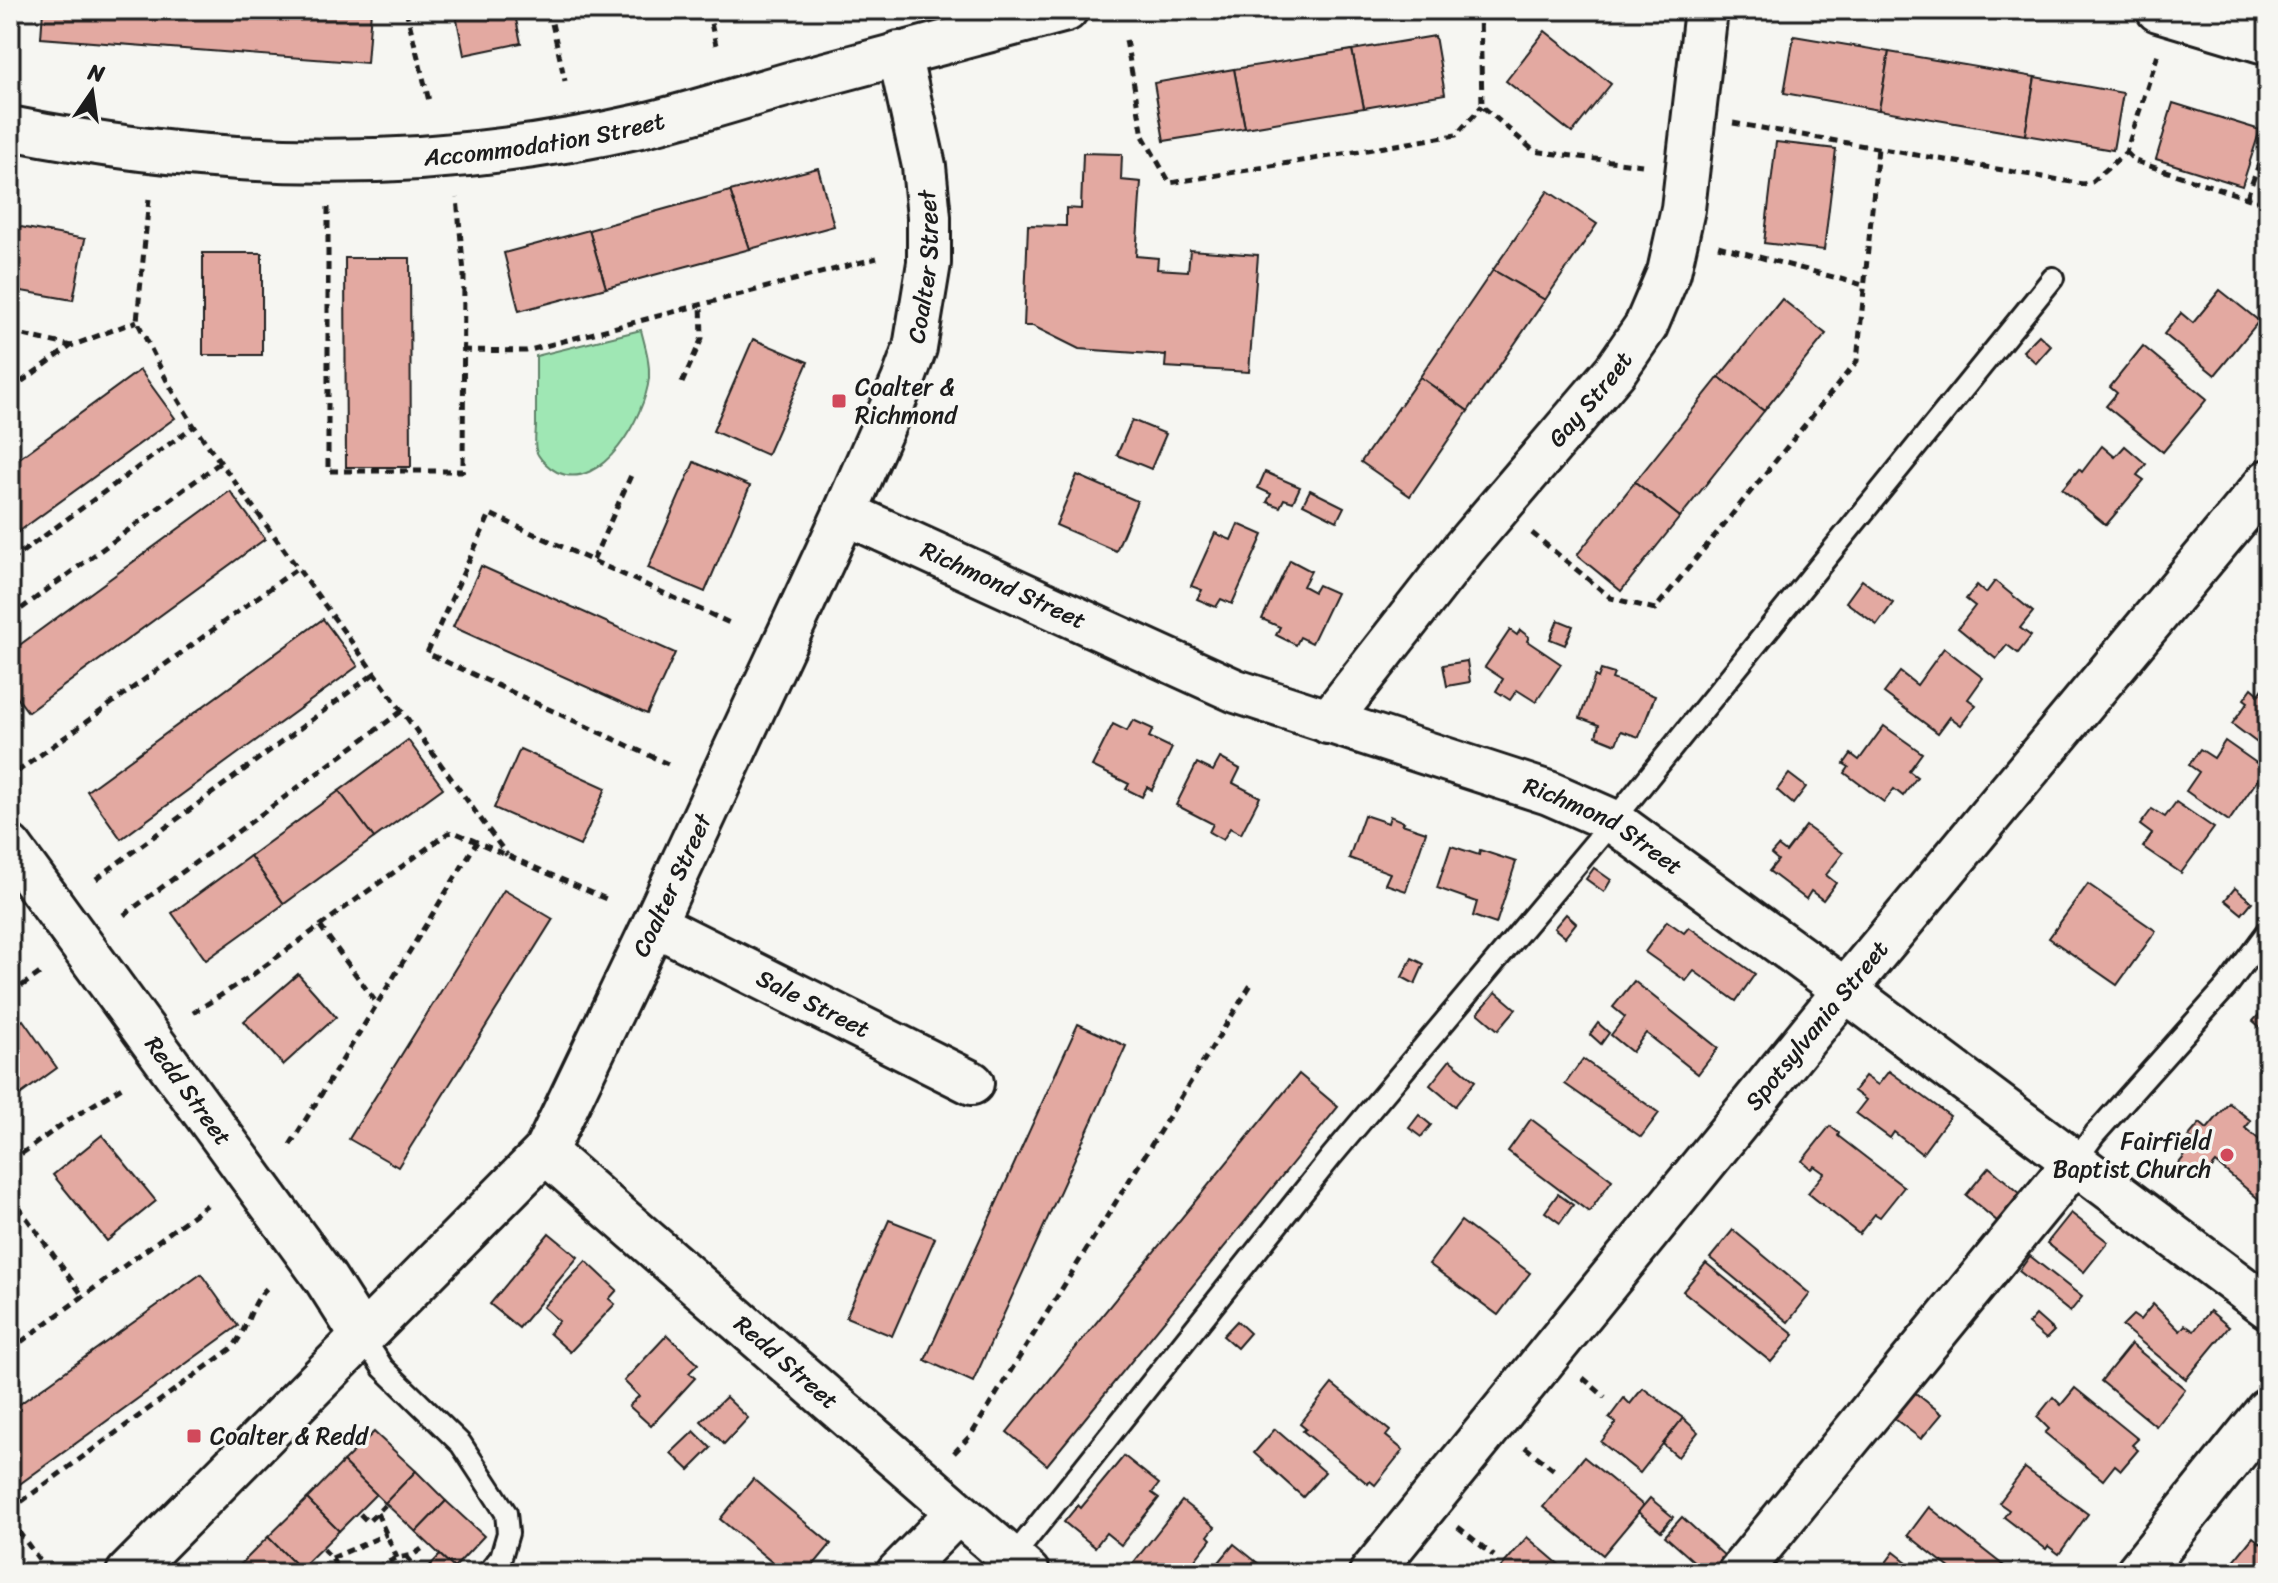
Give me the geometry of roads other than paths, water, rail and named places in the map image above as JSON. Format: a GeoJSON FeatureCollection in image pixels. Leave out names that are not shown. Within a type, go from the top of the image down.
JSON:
{"type":"FeatureCollection","features":[{"type":"Feature","properties":{"kind":"main road"},"geometry":{"type":"LineString","coordinates":[[2138,1573],[2268,1411]]}},
{"type":"Feature","properties":{"kind":"street","name":"Accommodation Street"},"geometry":{"type":"LineString","coordinates":[[10,128],[93,144],[188,156],[297,162],[404,159],[505,149],[640,126],[1066,10]]}},
{"type":"Feature","properties":{"kind":"street","name":"Gay Street"},"geometry":{"type":"LineString","coordinates":[[1328,722],[1464,548],[1615,371],[1646,326],[1669,272],[1683,209],[1706,10]]}},
{"type":"Feature","properties":{"kind":"street"},"geometry":{"type":"LineString","coordinates":[[2158,10],[2268,43]]}},
{"type":"Feature","properties":{"kind":"street","name":"Coalter Street"},"geometry":{"type":"LineString","coordinates":[[128,1573],[545,1152],[845,513],[915,348],[929,263],[924,166],[899,53]]}},
{"type":"Feature","properties":{"kind":"street","name":"Spotsylvania Street"},"geometry":{"type":"LineString","coordinates":[[1371,1573],[1845,990],[2268,481]]}},
{"type":"Feature","properties":{"kind":"street","name":"Richmond Street"},"geometry":{"type":"LineString","coordinates":[[845,513],[1208,679],[1328,722],[1549,793],[1613,821],[1845,990],[2268,1307]]}},
{"type":"Feature","properties":{"kind":"street","name":"Redd Street"},"geometry":{"type":"LineString","coordinates":[[10,847],[325,1278],[362,1336]]}},
{"type":"Feature","properties":{"kind":"street","name":"Sale Street"},"geometry":{"type":"LineString","coordinates":[[654,924],[972,1083]]}},
{"type":"Feature","properties":{"kind":"street","name":"Redd Street"},"geometry":{"type":"LineString","coordinates":[[545,1152],[1020,1566]]}},
{"type":"Feature","properties":{"kind":"street"},"geometry":{"type":"LineString","coordinates":[[1739,1573],[2074,1163]]}},
{"type":"Feature","properties":{"kind":"street"},"geometry":{"type":"LineString","coordinates":[[898,1573],[957,1513]]}},
{"type":"Feature","properties":{"kind":"lane"},"geometry":{"type":"LineString","coordinates":[[1020,1566],[1331,1157],[1613,821],[2053,278]]}},
{"type":"Feature","properties":{"kind":"lane"},"geometry":{"type":"LineString","coordinates":[[2074,1163],[2095,1134],[2227,986],[2268,931]]}},
{"type":"Feature","properties":{"kind":"lane"},"geometry":{"type":"LineString","coordinates":[[362,1336],[383,1368],[461,1444],[506,1513],[508,1533],[501,1557],[488,1573]]}},
{"type":"Feature","properties":{"kind":"place","name":"Coalter & Richmond"},"geometry":{"type":"Point","coordinates":[839,401]}},
{"type":"Feature","properties":{"kind":"place","name":"Fairfield Baptist Church"},"geometry":{"type":"Point","coordinates":[2227,1155]}},
{"type":"Feature","properties":{"kind":"place","name":"Coalter & Redd"},"geometry":{"type":"Point","coordinates":[194,1436]}}]}
